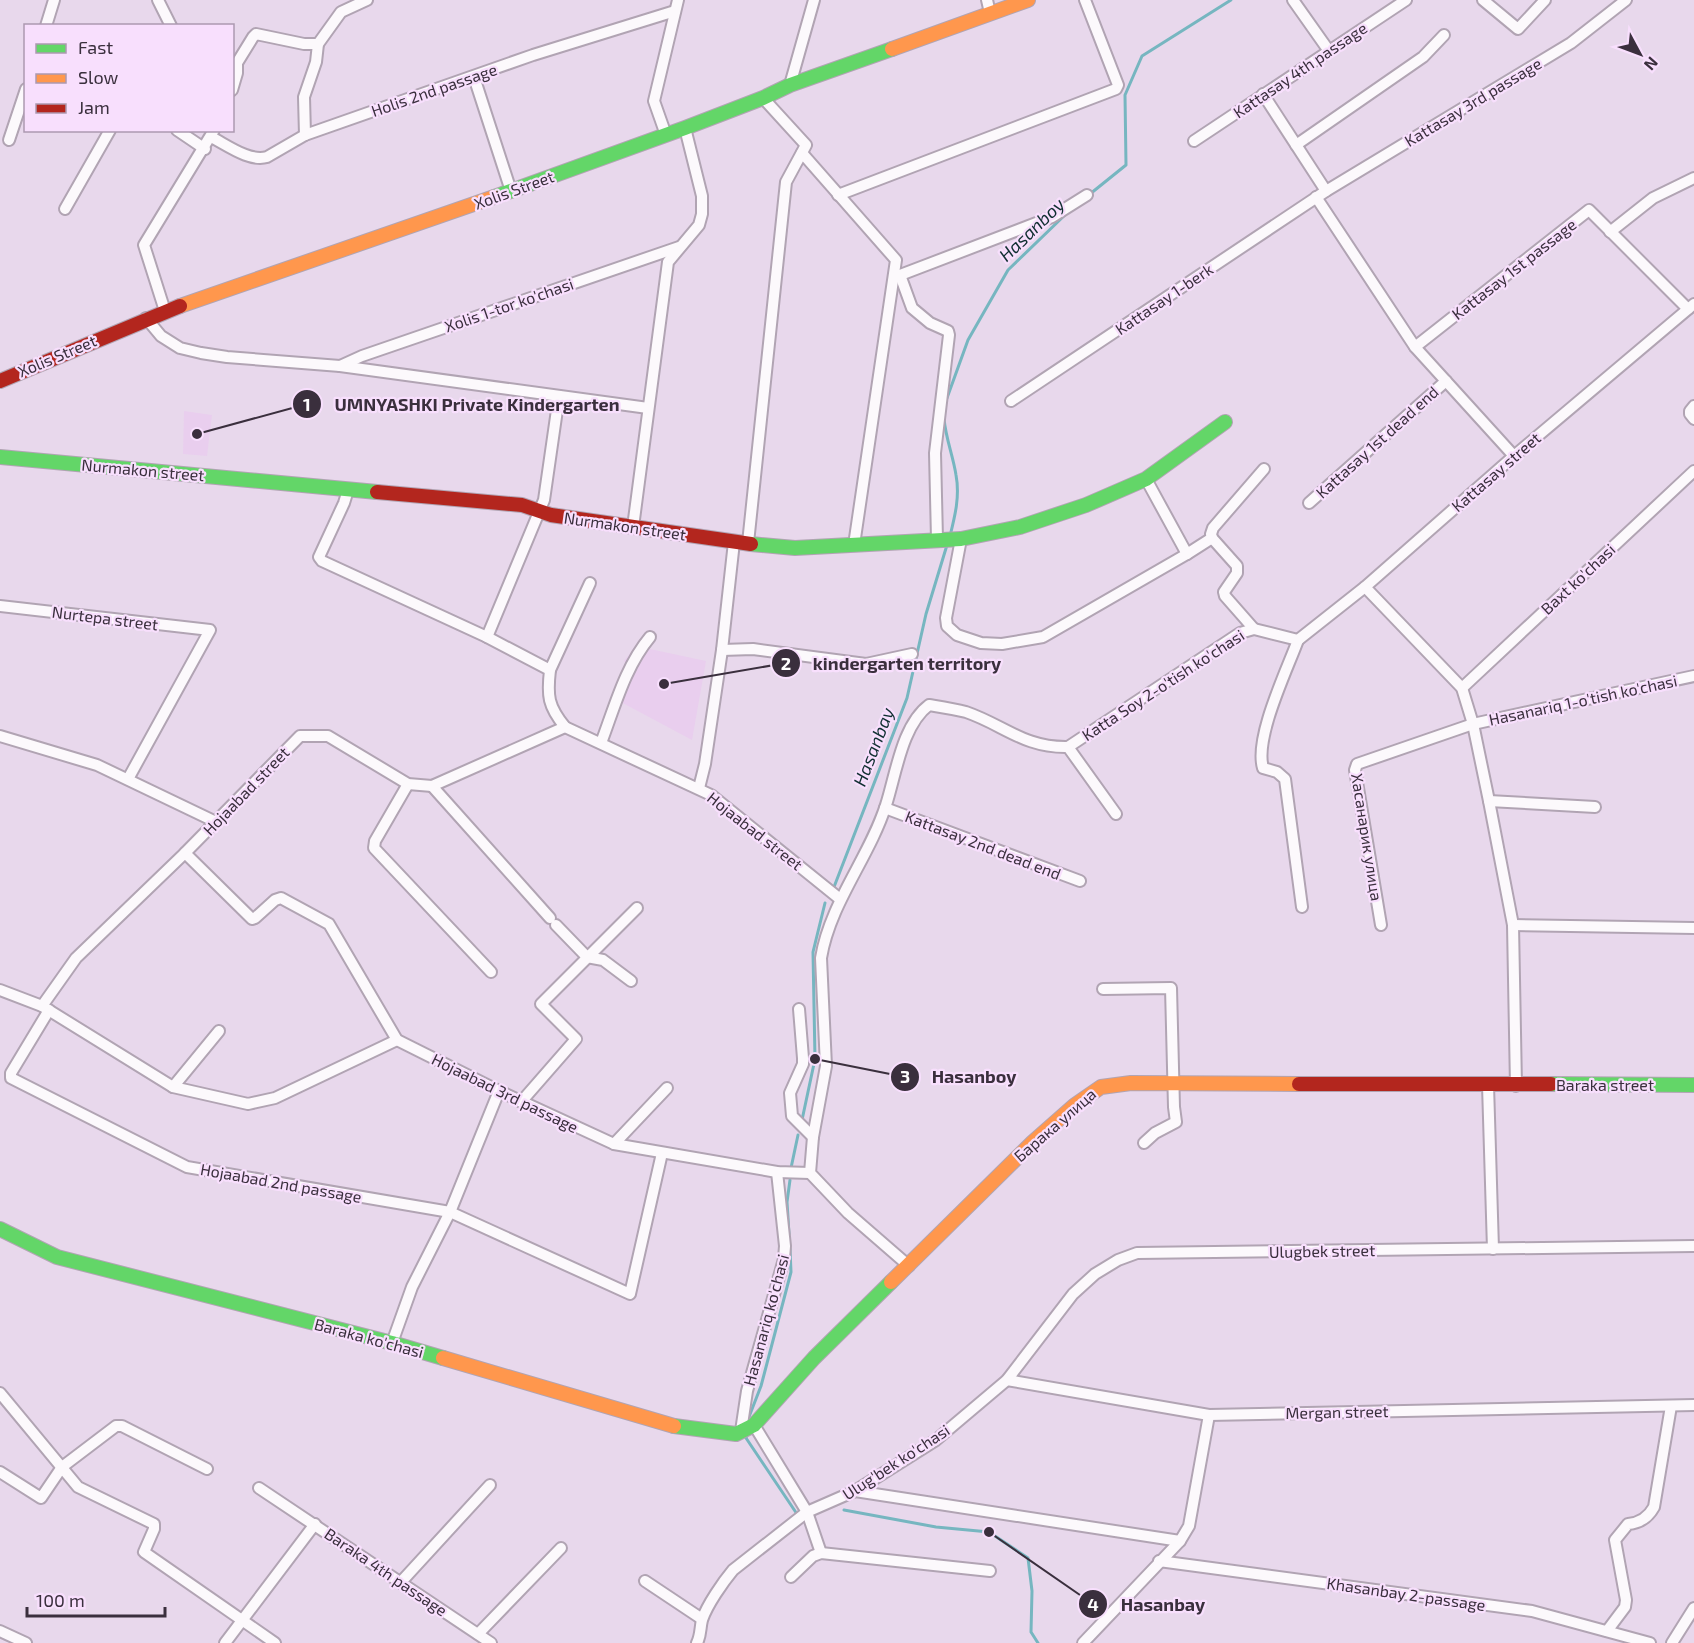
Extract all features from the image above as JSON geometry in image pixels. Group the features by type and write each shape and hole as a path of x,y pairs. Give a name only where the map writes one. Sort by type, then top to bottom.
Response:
{"street":[{"path":"47,24 54,0"},
{"path":"159,0 170,24"},
{"path":"790,85 814,0"},
{"name":"Xolis Street","path":"1,378 165,311 685,128 989,7 1028,0"},
{"path":"838,195 1116,89 1118,85 1085,0"},
{"path":"1293,0 1329,51"},
{"name":"Kattasay 4th passage","path":"1194,141 1406,0"},
{"path":"1483,0 1518,29 1545,0"},
{"name":"Kattasay 3rd passage","path":"1316,197 1571,43 1626,0"},
{"path":"305,135 304,97 316,62 318,44 341,12 357,1"},
{"path":"666,135 654,101 677,6"},
{"name":"Holis 2nd passage","path":"165,311 144,245 213,134 252,158 260,159 305,135 677,6"},
{"path":"235,73 237,63 256,34 304,44 318,44"},
{"path":"1296,145 1423,57 1444,35"},
{"path":"474,77 511,191"},
{"path":"1263,94 1326,191"},
{"path":"9,140 24,95"},
{"path":"699,788 705,764 741,543 786,182 806,144 763,98"},
{"path":"633,526 668,262 699,225 702,214 702,196 685,128"},
{"path":"64,209 109,132"},
{"path":"180,132 205,149"},
{"path":"802,153 896,260 897,277 854,545"},
{"path":"1610,232 1653,198 1694,178"},
{"path":"897,277 1052,217 1087,195"},
{"path":"1316,197 1415,347 1514,456"},
{"name":"Kattasay 1-berk","path":"1011,401 1316,197"},
{"name":"Kattasay 1st passage","path":"1415,347 1589,210 1691,306"},
{"name":"Xolis 1-tor ko'chasi","path":"340,366 362,356 679,247"},
{"path":"897,277 912,309 948,331 949,335 935,453 937,539"},
{"name":"Kattasay street","path":"1298,640 1365,586 1691,306"},
{"name":"Xolis 1-tor ko'chasi","path":"146,318 161,336 180,348 227,357 340,366 648,408"},
{"name":"Kattasay 1st dead end","path":"1309,503 1446,381"},
{"path":"487,637 534,519 544,500 559,396"},
{"path":"1694,406 1690,411 1694,419"},
{"name":"Nurmakon street","path":"0,457 522,506 551,515 741,543 795,548 961,539 1020,527 1086,505 1146,478 1226,423"},
{"path":"1254,629 1225,596 1224,592 1237,573 1237,566 1211,534 1213,528 1264,469"},
{"name":"Baxt ko'chasi","path":"1462,688 1694,471"},
{"path":"1146,478 1187,554"},
{"path":"348,490 318,557 322,561 487,637 550,670"},
{"path":"961,539 946,626 957,635 981,643 1002,644 1043,637 1212,538"},
{"path":"565,727 556,715 549,699 550,670 590,584"},
{"path":"1365,586 1462,688 1473,724 1513,925 1516,1086"},
{"name":"Nurtepa street","path":"0,606 210,630 128,779"},
{"name":"Katta Soy 2-o'tish ko'chasi","path":"840,899 866,853 885,808 910,727 919,712 929,705 966,712 1025,740 1050,747 1068,747 1240,633 1254,629 1298,640"},
{"path":"601,743 628,670 637,653 650,637"},
{"path":"1298,640 1263,735 1261,760 1263,768 1277,772 1285,779 1302,907"},
{"path":"722,650 753,649 866,664 912,654"},
{"name":"Hasanariq 1-o'tish ko'chasi","path":"1473,724 1694,676"},
{"name":"Хасанарик улица","path":"1381,925 1356,766 1473,724"},
{"name":"Hojaabad street","path":"45,1008 76,958 185,853 300,736 328,736 408,784 432,786 565,727 711,795 840,899"},
{"path":"0,736 97,765 216,822"},
{"path":"1068,747 1116,814"},
{"path":"408,784 375,841 374,848 491,972"},
{"path":"432,786 587,957 603,960 631,981"},
{"path":"1490,801 1594,807"},
{"name":"Kattasay 2nd dead end","path":"885,808 1080,881"},
{"path":"0,990 45,1008 173,1087 248,1104 275,1098 398,1040 329,924 281,898 252,918 185,853"},
{"path":"810,1173 813,1137 826,1066 820,958 840,899"},
{"path":"521,1102 576,1039 541,1004 637,908"},
{"path":"1513,925 1694,928 1694,918"},
{"path":"1103,988 1171,988 1176,1122 1155,1133 1144,1143"},
{"name":"Hojaabad 2nd passage","path":"45,1008 11,1073 11,1078 187,1167 450,1212 630,1294 662,1153"},
{"path":"799,1009 804,1058 790,1093 792,1116 813,1137"},
{"path":"173,1087 219,1031"},
{"name":"Hojaabad 3rd passage","path":"398,1040 521,1102 614,1144 662,1153"},
{"name":"Барака улица","path":"749,1428 814,1358 1033,1142 1088,1094 1101,1086 1116,1084 1516,1086"},
{"name":"Baraka street","path":"1516,1086 1694,1085"},
{"path":"1488,1086 1493,1249"},
{"path":"614,1144 667,1088"},
{"path":"392,1343 412,1287 450,1212 499,1091"},
{"path":"662,1153 777,1172 810,1173 848,1213 909,1266"},
{"name":"Hasanariq ko'chasi","path":"749,1428 747,1391 784,1259 785,1246 777,1172"},
{"name":"Baraka ko'chasi","path":"0,1229 38,1249 96,1268 392,1343 672,1426 724,1434 749,1428"},
{"name":"Ulugbek street","path":"1007,1380 1072,1294 1095,1274 1118,1260 1137,1253 1694,1246"},
{"name":"Mergan street","path":"1007,1380 1209,1415 1694,1405"},
{"name":"Ulug'bek ko'chasi","path":"807,1512 855,1491 936,1440 1007,1380"},
{"path":"0,1393 78,1486 154,1524 144,1552 275,1643"},
{"path":"1607,1631 1624,1607 1626,1600 1615,1540 1628,1524 1639,1523 1652,1512 1671,1406"},
{"path":"1083,1643 1180,1541 1189,1526 1209,1415"},
{"path":"0,1472 41,1498 62,1467 116,1426 122,1426 207,1469"},
{"path":"749,1428 807,1512 821,1553"},
{"path":"401,1582 490,1485"},
{"path":"260,1488 315,1524"},
{"path":"855,1491 1180,1541"},
{"path":"697,1643 702,1619 733,1570 807,1512"},
{"name":"Baraka 4th passage","path":"225,1643 315,1524 491,1643"},
{"path":"478,1634 561,1548"},
{"path":"791,1577 813,1556 821,1553 990,1571"},
{"name":"Khasanbay 2-passage","path":"1159,1561 1532,1611 1650,1643"},
{"path":"645,1581 702,1619"},
{"path":"1672,1643 1694,1608"},
{"path":"0,1631 26,1643"}],"shaded area":[{"path":"184,411 212,415 207,456 183,454"},
{"path":"636,646 706,661 692,740 619,701 632,667 624,661"}],"waterway":[{"name":"Hasanboy","path":"1090,194 1126,165 1125,95 1142,56 1231,0"},
{"name":"Hasanboy","path":"947,398 968,340 1008,270 1067,213"},
{"name":"Hasanboy","path":"944,419 957,483 956,506 950,536"},
{"name":"Hasanbay","path":"834,887 907,698 926,614 947,545"},
{"name":"Hasanboy","path":"802,1120 815,1059 813,952 825,903"},
{"name":"Hasanboy","path":"791,1168 798,1135"},
{"name":"Hasanbay","path":"789,1234 787,1202 790,1180"},
{"name":"Hasanbay","path":"747,1422 761,1386 791,1272 790,1249"},
{"name":"Hasanbay","path":"747,1435 746,1438 797,1514"},
{"name":"Hasanbay","path":"844,1510 936,1527 989,1532 1028,1558 1032,1591 1031,1632 1038,1643"}],"traffic: fast":[{"path":"494,197 685,128 790,85 892,49"},
{"path":"751,544 795,548 961,539 1020,527 1086,505 1146,479 1225,422"},
{"path":"0,457 377,492"},
{"path":"1551,1084 1694,1085"},
{"path":"0,1229 57,1257 443,1358"},
{"path":"674,1426 736,1434 754,1425 814,1358 891,1282"}],"traffic: slow":[{"path":"892,49 1028,0"},
{"path":"180,306 494,197"},
{"path":"891,1282 1033,1142 1075,1105 1101,1087 1131,1083 1299,1084"},
{"path":"443,1358 674,1426"}],"traffic: jam":[{"path":"0,381 180,306"},
{"path":"377,492 522,505 551,515 751,544"},
{"path":"1299,1084 1551,1084"}],"place":[{"name":"UMNYASHKI Private Kindergarten","path":"197,434"},
{"name":"kindergarten territory","path":"664,684"},
{"name":"Hasanboy","path":"815,1059"},
{"name":"Hasanbay","path":"989,1532"}]}
